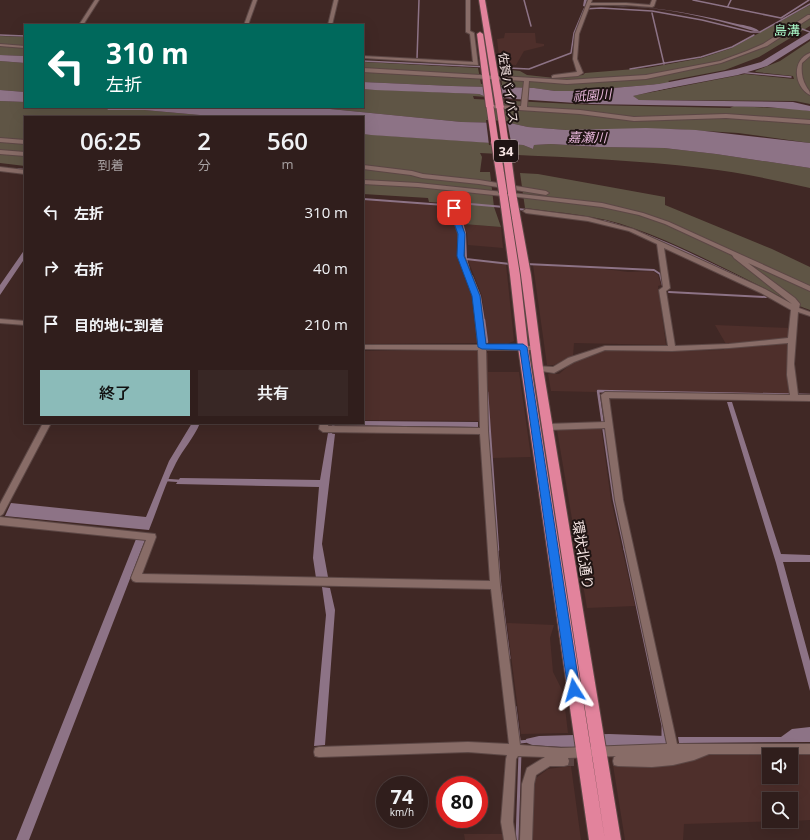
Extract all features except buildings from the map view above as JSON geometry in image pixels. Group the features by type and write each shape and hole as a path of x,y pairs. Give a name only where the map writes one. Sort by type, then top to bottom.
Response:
{"highway":[{"name":"佐賀バイパス","path":"476,0 495,78 500,107 508,193 520,275"},
{"name":"佐賀バイパス","path":"482,0 482,25 486,77 490,106 508,193"},
{"name":"環状北通り","path":"520,275 583,752 597,840"},
{"name":"環状北通り","path":"529,347 538,368 613,840"}],"street":[{"path":"83,24 97,0"},
{"path":"246,24 255,0"},
{"path":"330,24 336,0"},
{"path":"364,57 476,64 472,33 468,32 468,0"},
{"path":"527,80 580,73 574,52 577,34 583,15 590,2 652,6 654,0"},
{"path":"364,70 567,82 630,78 663,74 720,62 760,47 810,16"},
{"path":"0,45 24,47"},
{"path":"810,54 803,59 800,67 803,87 810,93"},
{"path":"524,108 527,80"},
{"path":"490,106 580,112 634,119 726,116 810,122"},
{"path":"0,140 24,142"},
{"path":"0,152 24,154"},
{"path":"364,167 412,173 508,193 602,206 641,214 667,223 810,289"},
{"path":"0,169 24,172"},
{"path":"364,182 508,193 592,202 602,206"},
{"path":"455,203 454,212 461,234 461,256 476,296 482,347 484,428 495,585 520,750"},
{"path":"526,211 588,219 631,230 810,314"},
{"path":"660,243 667,288 662,290 672,349"},
{"path":"734,254 793,300 796,307 790,340 790,375 794,395"},
{"path":"0,320 24,322"},
{"path":"538,368 554,370 572,360 605,348 672,349 729,346 790,340"},
{"path":"364,347 529,347"},
{"path":"673,749 604,425 605,395 794,395 810,398"},
{"path":"2,509 47,424"},
{"path":"547,427 604,425"},
{"path":"330,427 484,428"},
{"path":"0,521 152,537 136,578 495,585"},
{"path":"319,752 468,747 561,753 599,753 673,749 810,749"},
{"path":"618,761 666,762 687,758 710,749"},
{"path":"510,840 507,822 511,759 520,750"},
{"path":"526,840 528,784 531,772 549,761 564,761"}],"shaded area":[{"path":"810,5 810,26 759,57 725,70 668,81 671,83 578,91 555,91 534,88 364,82 364,62 478,68 481,84 502,85 500,69 520,71 527,75 555,78 583,75 585,73 647,68 702,58 732,48"},
{"path":"505,33 535,33 536,43 544,44 544,46 524,51 516,65 500,64 497,39 504,38"},
{"path":"0,36 24,37 24,56 0,55"},
{"path":"810,41 810,104 795,101 639,100 632,96 745,74 794,79 793,76 755,71 780,61"},
{"path":"0,61 24,63 24,92 0,90"},
{"path":"364,89 479,94 486,97 473,96 474,99 593,105 730,108 734,106 797,109 810,111 810,143 738,133 672,129 566,130 528,127 510,123 462,122 320,108 364,108"},
{"path":"0,101 24,102 24,108 106,108 108,110 144,110 211,116 24,116 24,166 0,163"},
{"path":"364,134 523,145 533,149 534,145 551,144 599,147 664,148 810,168 810,188 742,174 646,162 480,153 482,157 480,172 490,172 494,207 501,227 463,224 455,207 447,204 429,202 428,198 364,194"},
{"path":"520,173 538,174 665,197 665,205 772,249 810,267 810,310 790,302 696,254 633,228 593,217 525,208"},
{"path":"364,200 450,206 458,236 458,254 473,296 479,343 364,344"},
{"path":"463,224 501,227 503,248 468,245 467,233"},
{"path":"468,260 506,264 514,341 507,344 488,343 482,296"},
{"path":"533,265 605,269 628,272 653,271 658,275 661,285 658,286 666,345 574,343 573,356 554,365 547,365"},
{"path":"715,325 790,328 791,394 596,390 596,392 551,391 548,374 559,374 572,363 604,351 724,350 726,344"},
{"path":"476,350 488,353 488,372 519,372 531,457 492,458 490,427 479,421 364,420 364,351"},
{"path":"601,427 611,500 635,606 587,608 557,430"},
{"path":"507,623 554,625 550,638 553,672 563,692 568,733 521,734"},
{"path":"712,754 762,754 762,784 798,784 798,754 810,754 810,820 798,821 798,792 762,792 762,822 684,824 683,840 625,840 613,765 680,763"},
{"path":"571,766 581,840 530,840 532,781 548,769"},
{"path":"464,834 504,834 507,840 465,840"}],"water":[{"path":"584,0 587,0 586,4 595,5 589,6 583,6"},
{"path":"595,5 631,6 675,11 628,6"},
{"path":"675,11 698,15 747,26 759,31 754,31 719,21"},
{"path":"0,55 24,56 24,63 0,61"},
{"path":"364,82 534,88 555,91 578,91 671,83 677,86 633,96 639,100 793,102 810,106 810,111 767,107 591,104 486,97 479,94 364,89"},
{"path":"0,90 24,92 24,102 0,101"},
{"name":"嘉瀬川","path":"106,108 320,108 462,122 510,123 528,127 566,130 646,128 696,130 810,143 810,168 664,148 599,147 551,144 534,145 533,149 523,145 371,135 364,134 364,116 211,116 144,110 108,110"},
{"path":"24,250 24,259 0,295 0,285"},
{"path":"727,402 732,402 781,554 810,555 810,562 783,562 810,661 810,691 776,563"},
{"path":"364,421 478,422 478,427 330,425 364,424"},
{"path":"191,424 200,424 172,471 149,530 5,516 11,503 146,517 169,461"},
{"path":"328,433 335,434 322,544 328,577 316,578 313,558 319,487 176,484 180,478 320,480"},
{"path":"136,539 145,540 29,840 16,840"},
{"path":"322,587 330,588 335,610 325,745 314,746 326,615"},
{"path":"810,727 810,742 679,743 678,737 781,737 792,729"},
{"path":"609,734 666,736 668,744 617,747 566,747 532,745 527,743 526,739 539,736"}],"pier":[{"path":"486,120 507,121 512,147 489,145"}],"waterway":[{"path":"417,59 419,0"},
{"path":"524,0 531,26"},
{"path":"693,0 781,18 809,0"},
{"path":"728,6 731,0"},
{"path":"364,61 529,69 571,53 574,33 584,9 601,8 652,11 702,20 751,32 760,32 810,4"},
{"path":"652,13 664,63"},
{"path":"802,29 810,32"},
{"path":"0,35 24,36"},
{"path":"664,63 701,57 732,47 754,35"},
{"name":"祇園川","path":"654,88 738,72 764,64 810,35"},
{"path":"630,69 664,63"},
{"path":"738,72 791,77"},
{"path":"18,169 24,170"},
{"path":"364,199 458,206 459,203 504,207"},
{"path":"458,208 465,233 466,259"},
{"path":"517,209 528,210"},
{"path":"604,221 645,234 664,242 761,288"},
{"path":"466,259 511,264"},
{"path":"466,259 469,269"},
{"path":"526,264 654,270 660,274 663,286"},
{"path":"472,276 480,296 484,321"},
{"path":"669,292 766,297"},
{"path":"484,320 487,342"},
{"path":"625,550 614,500 598,391 810,395"},
{"path":"487,392 498,550"},
{"path":"330,436 334,424"},
{"path":"166,480 181,481"},
{"path":"497,549 509,658"},
{"path":"625,549 663,726 663,738"},
{"path":"515,707 520,748"},
{"path":"520,742 529,741"},
{"path":"517,840 520,753"}],"tunnel":[{"path":"564,761 587,761"}],"district":[{"name":"島溝","path":"787,30"}],"route":[{"path":"454,208 462,240 461,256 463,264 476,296 482,347 523,347 574,690"}]}
